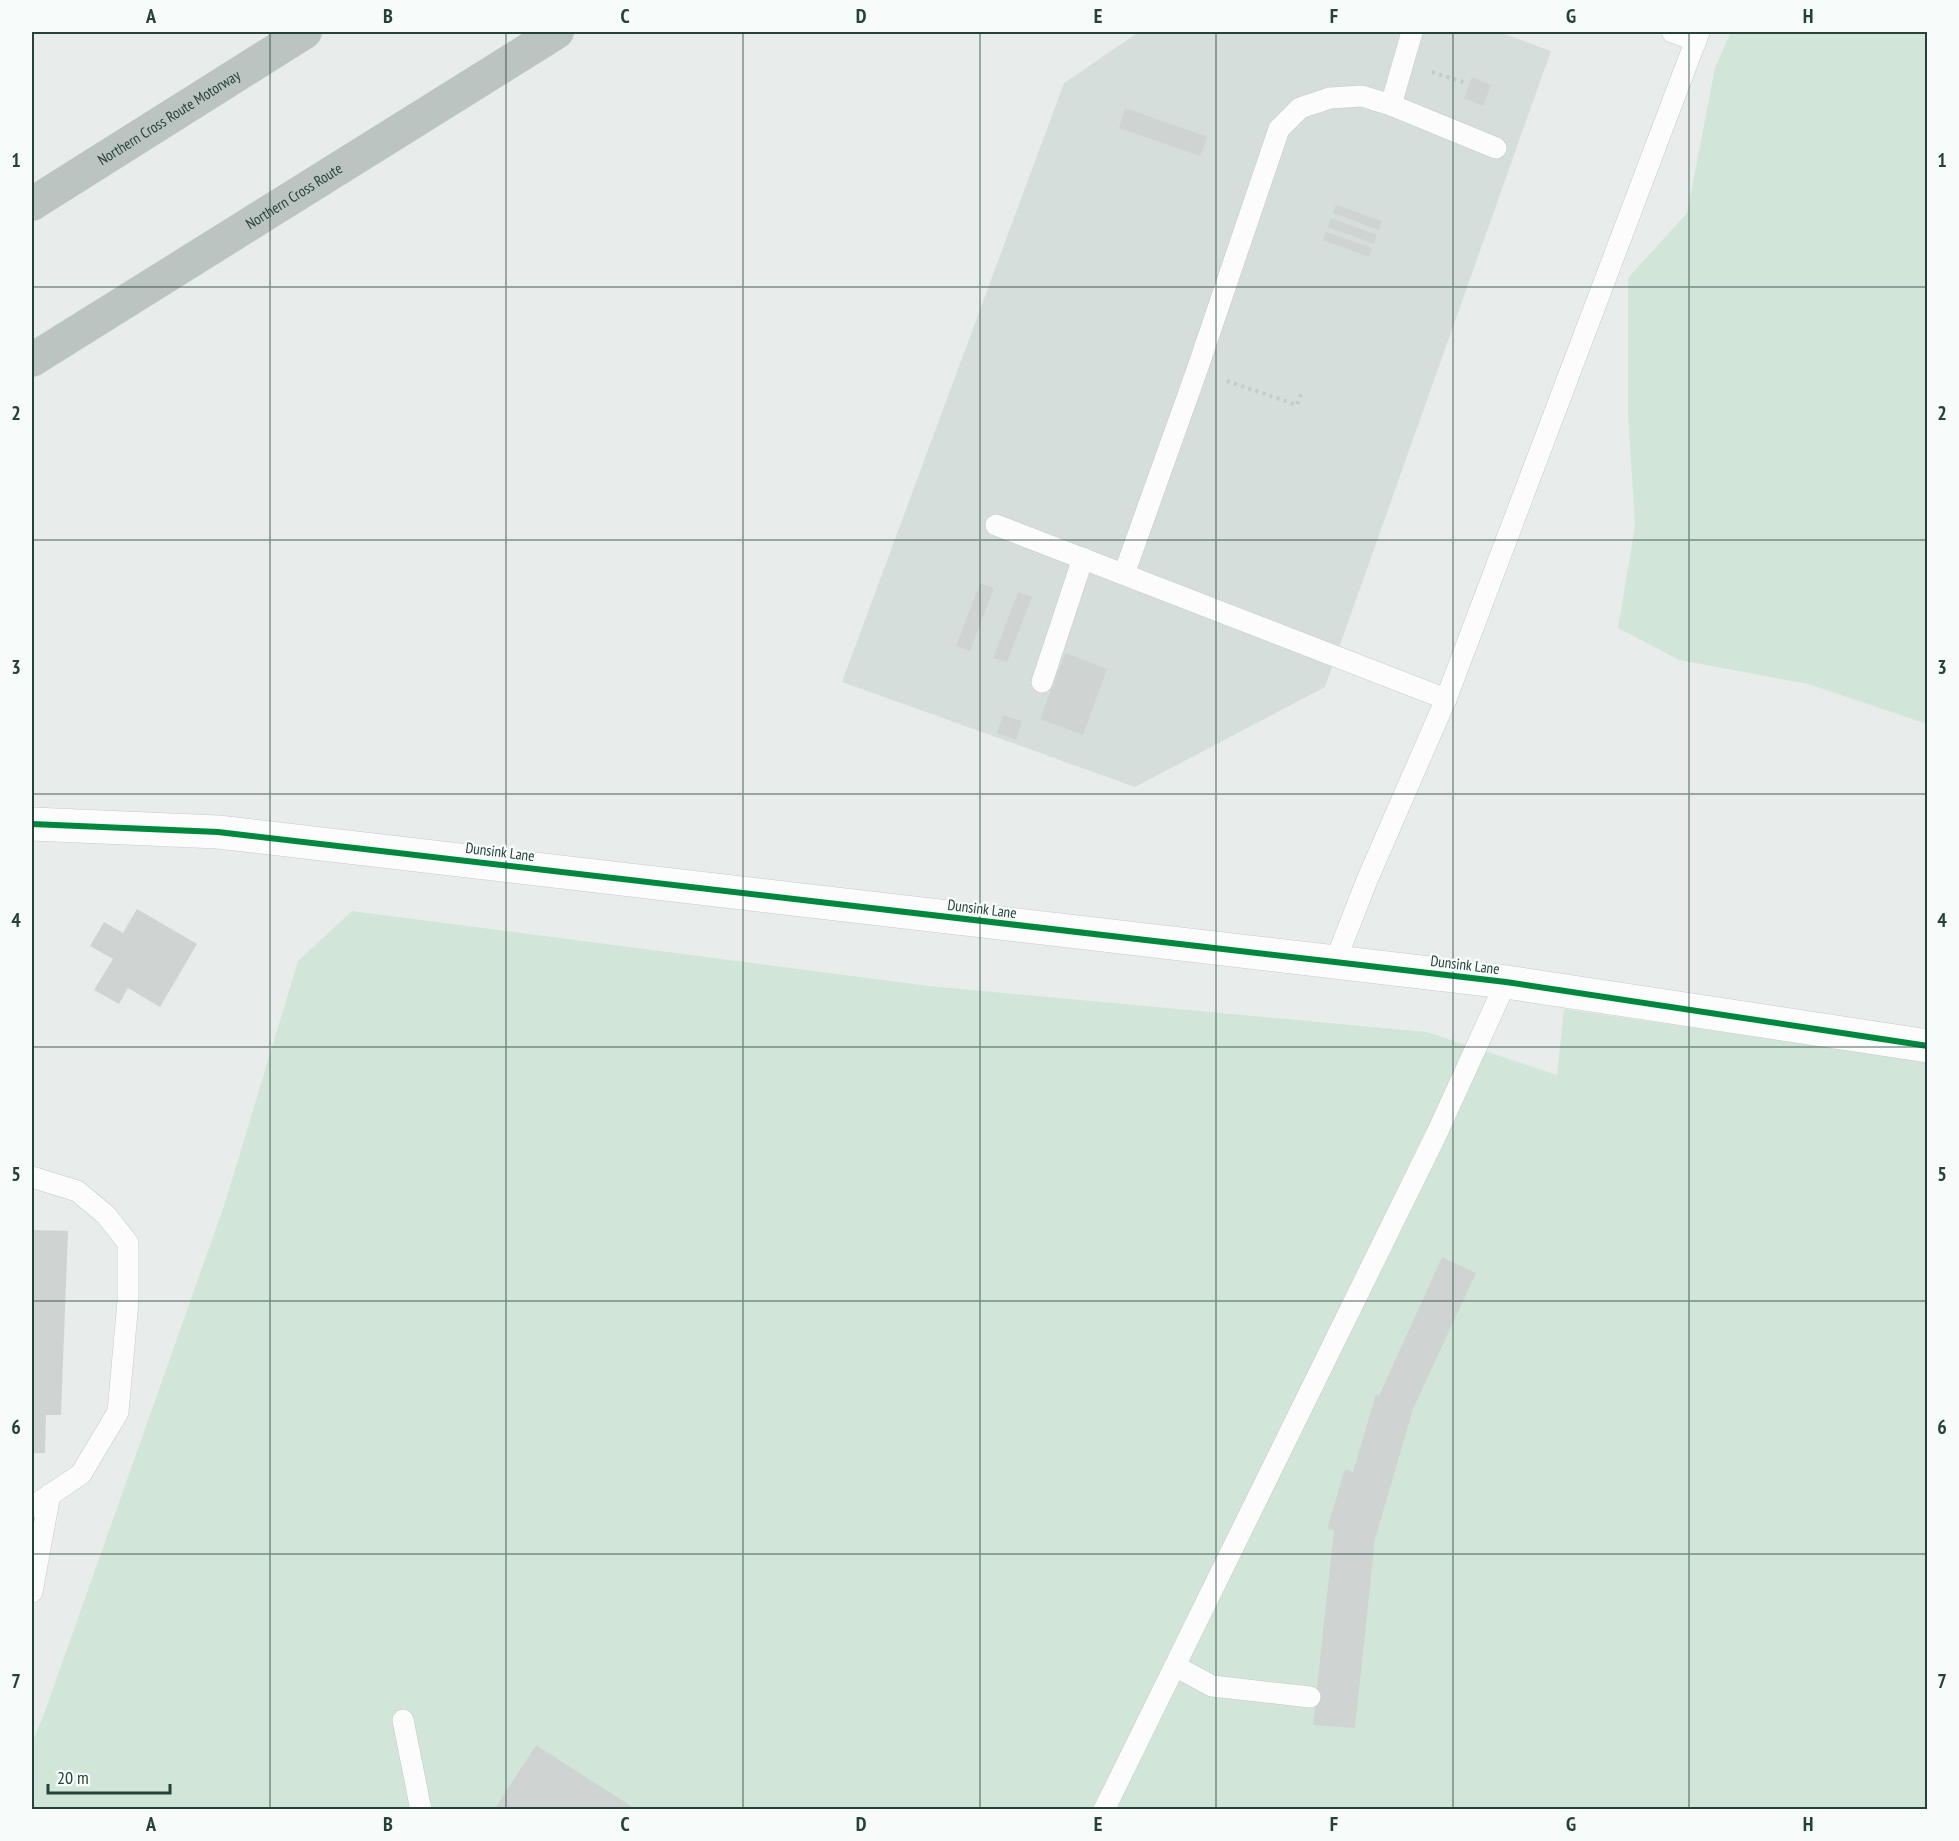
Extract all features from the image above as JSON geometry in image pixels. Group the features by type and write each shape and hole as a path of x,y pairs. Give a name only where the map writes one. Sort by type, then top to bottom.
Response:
{"highway":[{"path":"32,190 305,32"},
{"name":"Northern Cross Route Motorway","path":"32,204 305,32"},
{"name":"Northern Cross Route","path":"32,360 557,32"}],"street":[{"name":"Dunsink Lane","path":"32,824 218,832 1506,982 1928,1046"}],"lane":[{"path":"1391,105 1412,32"},
{"path":"1335,962 1367,880 1446,699 1698,36 1672,32"},
{"path":"1124,574 1197,370 1279,129 1300,108 1330,98 1362,96 1391,105 1496,148"},
{"path":"996,525 1446,699"},
{"path":"1042,682 1083,558"},
{"path":"1104,1809 1437,1133 1506,982"},
{"path":"32,1177 77,1191 106,1215 128,1243 128,1301 118,1412 81,1474 32,1507"},
{"path":"32,1592 50,1494"},
{"path":"1175,1666 1212,1686 1310,1697"},
{"path":"403,1720 421,1809"}],"path":[{"path":"1197,370 1297,405 1301,394"}],"shaded area":[{"path":"1139,32 1499,32 1551,51 1325,687 1135,787 842,682 1064,83"}],"green space":[{"path":"1731,32 1927,32 1927,724 1808,684 1679,660 1618,628 1635,526 1628,414 1628,278 1687,213 1715,68"},
{"path":"352,911 929,986 1427,1032 1557,1075 1564,1009 1927,1062 1927,1809 32,1810 32,1743 225,1203 298,961"}],"building":[{"path":"1472,77 1491,85 1483,106 1464,98"},
{"path":"1125,108 1208,137 1200,156 1119,128"},
{"path":"1336,205 1382,221 1379,230 1333,213"},
{"path":"1331,218 1377,235 1374,244 1328,227"},
{"path":"1326,232 1372,248 1369,257 1323,240"},
{"path":"980,583 994,588 970,651 956,646"},
{"path":"1018,592 1032,597 1007,662 993,658"},
{"path":"1065,653 1107,669 1083,735 1040,719"},
{"path":"1003,715 1022,721 1016,740 997,733"},
{"path":"137,909 197,944 160,1007 128,988 119,1004 94,990 113,959 90,946 104,922 123,933"},
{"path":"32,1230 68,1231 61,1415 46,1415 45,1453 32,1453"},
{"path":"1442,1257 1476,1273 1413,1409 1375,1539 1355,1728 1313,1725 1334,1530 1327,1529 1345,1469 1353,1472 1376,1394 1379,1396"},
{"path":"536,1745 637,1810 494,1810"}],"cycle path":[{"path":"32,824 218,832 1506,982 1928,1046"}]}
